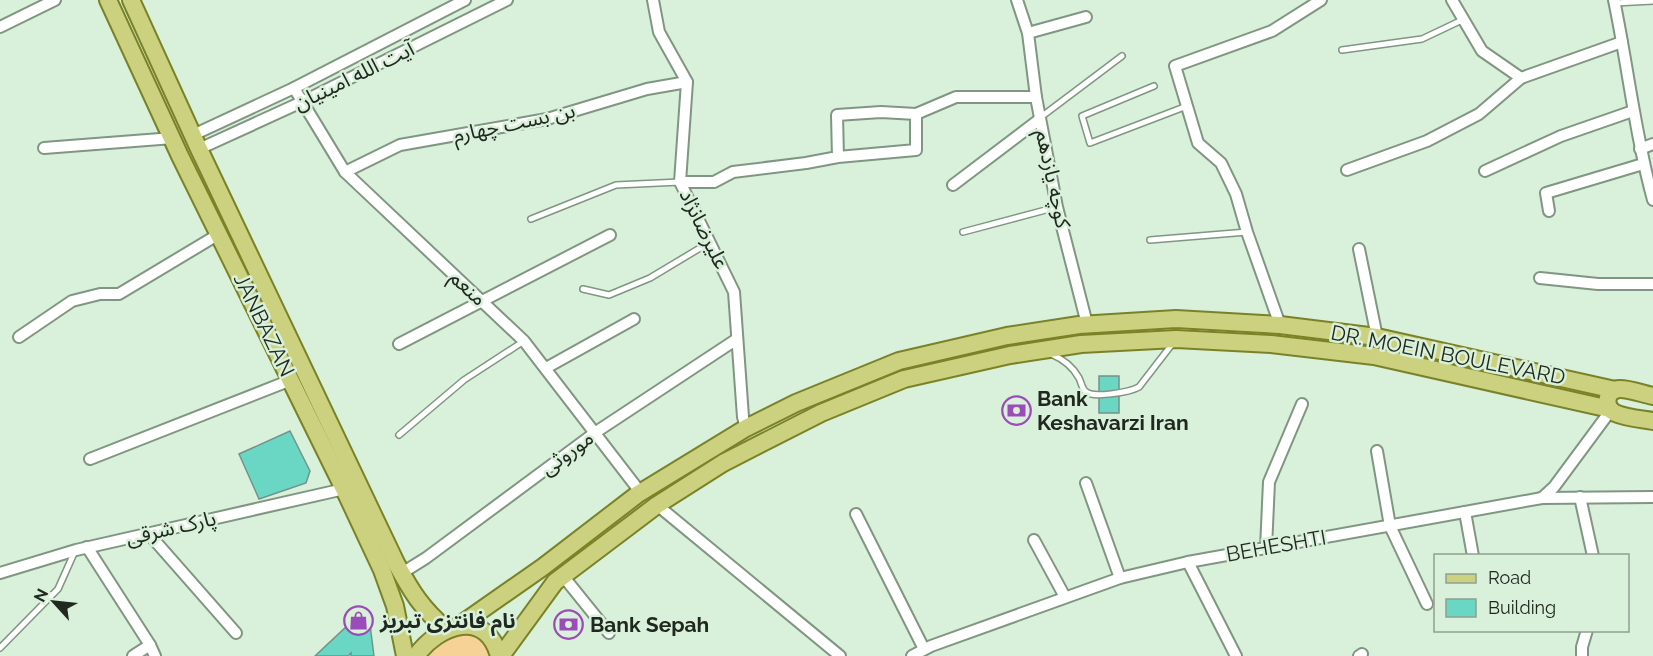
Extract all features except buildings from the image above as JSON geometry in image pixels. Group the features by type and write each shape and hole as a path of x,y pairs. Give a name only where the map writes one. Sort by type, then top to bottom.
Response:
{"main road":[{"name":"JANBAZAN","path":"108,0 291,380 407,585 428,613 453,627"},
{"name":"JANBAZAN","path":"131,0 351,487 392,597 405,656"},
{"name":"DR. MOEIN BOULEVARD","path":"417,656 435,635 453,627 543,567 641,492 746,428 796,403 899,361 1006,336 1087,324 1176,319 1280,325 1377,337 1653,396"},
{"name":"DR. MOEIN BOULEVARD","path":"500,656 555,582 657,505 723,463 821,413 904,379 1010,355 1081,344 1176,339 1271,344 1374,356 1610,409 1615,413 1653,421"},
{"path":"1610,409 1607,399 1622,391"},
{"path":"453,627 474,626 487,633 496,644 500,656"}],"street":[{"path":"0,27 55,0"},
{"name":"آیت الله امینیان","path":"196,142 294,88 465,0"},
{"name":"آیت الله امینیان","path":"196,142 304,101 507,0"},
{"path":"653,0 659,32 687,82"},
{"name":"کوچه یازدهم","path":"1017,0 1028,33 1036,97 1057,207 1087,324"},
{"path":"1280,325 1236,194 1221,163 1198,143 1175,66 1272,31 1322,0"},
{"path":"1452,0 1482,51 1521,78"},
{"path":"1614,2 1640,149 1653,200"},
{"path":"1028,33 1086,17"},
{"path":"1347,170 1427,141 1479,114 1521,78 1622,42"},
{"name":"بن بست چهارم","path":"345,172 400,146 547,119 647,89 687,82"},
{"name":"علیرضانژاد","path":"687,82 680,182 734,292 743,417 746,428"},
{"name":"منعم","path":"294,88 304,101 345,172 524,341 641,492"},
{"path":"838,157 837,115 881,112 916,114 956,97 1036,97"},
{"path":"1485,171 1561,136 1633,111"},
{"path":"680,182 714,182 734,172 838,157 916,150 916,114"},
{"path":"952,185 1040,118"},
{"path":"44,148 173,138"},
{"path":"1640,149 1653,144"},
{"path":"1549,212 1546,193 1643,164"},
{"path":"19,337 72,301 100,294 119,294 219,234"},
{"path":"399,344 610,235"},
{"path":"1359,249 1377,337"},
{"path":"1540,278 1598,284 1653,284"},
{"path":"546,368 634,319"},
{"name":"موروثی","path":"402,573 426,558 596,432 737,339"},
{"path":"90,459 291,380"},
{"path":"1622,391 1653,387"},
{"path":"1266,548 1269,482 1302,404"},
{"path":"1542,498 1554,487 1610,409"},
{"path":"1377,452 1390,524 1426,604"},
{"path":"1086,483 1120,578"},
{"name":"پارک شرقی","path":"0,573 87,547 351,487"},
{"name":"BEHESHTI","path":"912,656 1120,578 1188,562 1542,498 1653,496"},
{"path":"1580,497 1593,554"},
{"path":"657,505 840,656"},
{"path":"1465,512 1473,554"},
{"path":"856,514 929,650"},
{"path":"149,534 236,633"},
{"path":"1034,540 1065,597"},
{"path":"87,547 155,656"},
{"path":"1188,562 1234,655"},
{"path":"563,576 609,633"},
{"path":"1582,656 1586,632"},
{"path":"134,656 150,645"}],"lane":[{"path":"1614,2 1653,1"},
{"path":"1342,50 1422,39 1462,20"},
{"path":"1040,118 1122,56"},
{"path":"1154,86 1082,116 1090,143 1187,106"},
{"path":"531,219 616,185 680,182"},
{"path":"963,232 1057,207"},
{"path":"1150,240 1247,232"},
{"path":"583,289 609,295 650,278 710,242"},
{"path":"1041,350 1069,365 1079,378 1085,392 1091,395 1108,394 1132,392 1139,387 1176,339"},
{"path":"399,435 464,380 524,341"},
{"path":"0,648 58,589 76,550"}],"shaded area":[{"path":"460,633 481,638 493,656 425,656 443,640"}],"place":[{"name":"Bank Keshavarzi Iran","path":"1016,411"},
{"name":"نام فانتزی تبریز","path":"359,621"},
{"name":"Bank Sepah","path":"569,625"}]}
